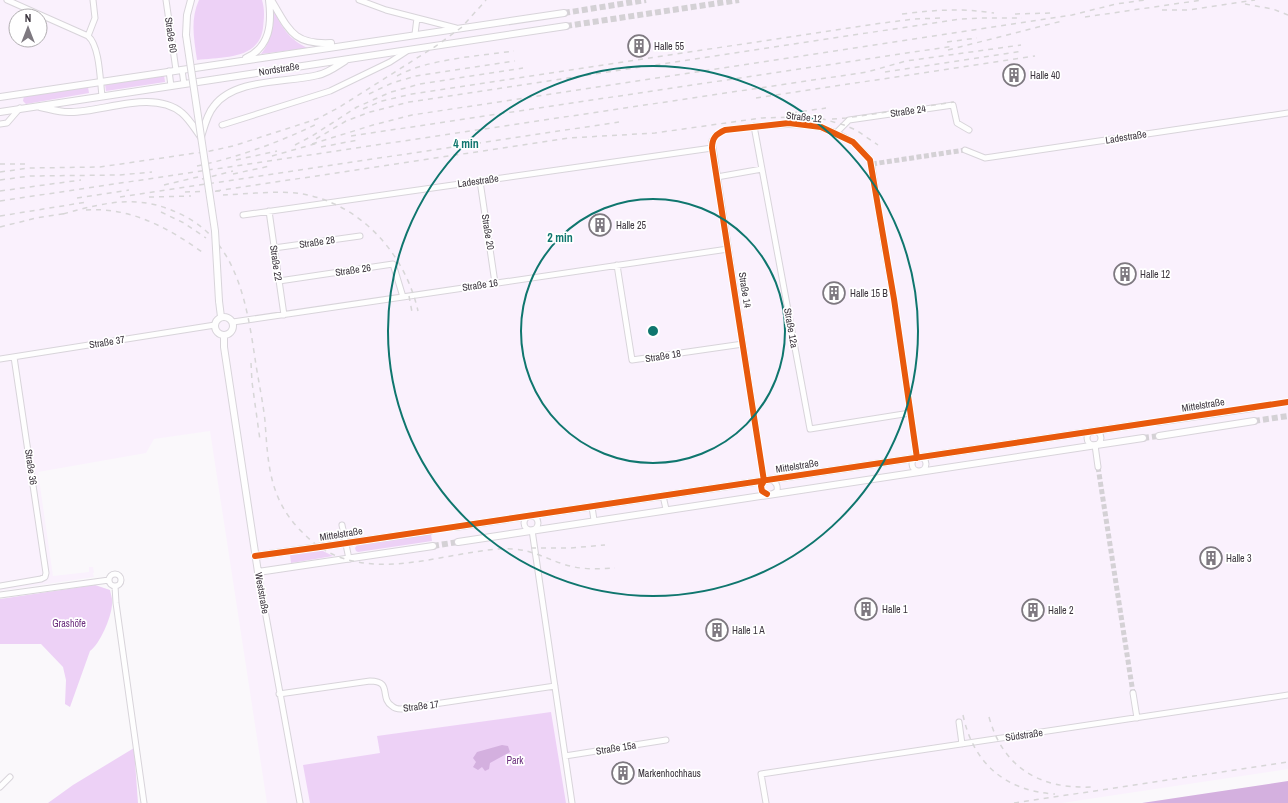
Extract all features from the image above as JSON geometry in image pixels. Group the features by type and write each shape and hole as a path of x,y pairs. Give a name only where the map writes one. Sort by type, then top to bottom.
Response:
{"street":[{"path":"7,0 92,39 96,50 102,96"},
{"path":"88,36 95,18 93,0"},
{"path":"166,3 170,0"},
{"path":"191,0 187,15 186,35 215,231 221,317"},
{"path":"270,0 288,29 299,38 312,43 320,44 358,42"},
{"path":"240,61 257,52 266,40 270,23 270,0"},
{"path":"359,0 386,10 456,28"},
{"name":"Straße 60","path":"166,3 179,70 184,84"},
{"name":"Nordstraße","path":"0,97 358,42 564,13"},
{"path":"556,14 558,27"},
{"path":"415,34 417,18"},
{"name":"Nordstraße","path":"0,112 566,26"},
{"path":"222,124 330,91 390,62 410,50"},
{"path":"201,137 208,115 214,106 231,92 244,87 320,75 348,59"},
{"path":"169,71 171,86"},
{"path":"35,106 70,113 138,102 155,102 169,106 180,112 201,137"},
{"name":"Straße 24","path":"836,133 849,120 953,104 957,123 969,130"},
{"path":"0,124 7,123 20,108"},
{"name":"Ladestraße","path":"965,150 986,158 1288,113"},
{"name":"Straße 12","path":"712,148 712,141 716,135 725,130 789,123 821,127 836,133 853,142 870,160"},
{"name":"Straße 12a","path":"754,126 810,429 910,414 894,299"},
{"name":"Ladestraße","path":"243,215 712,148"},
{"name":"Straße 14","path":"712,148 757,435"},
{"path":"872,166 876,193"},
{"path":"717,177 762,169"},
{"name":"Straße 20","path":"480,181 495,283"},
{"path":"878,206 885,251"},
{"name":"Straße 22","path":"268,211 284,315"},
{"name":"Straße 28","path":"274,248 360,236"},
{"name":"Straße 16","path":"233,322 728,248"},
{"path":"887,261 892,288"},
{"name":"Straße 26","path":"279,281 393,264 403,297"},
{"name":"Straße 18","path":"617,265 632,360 743,344"},
{"path":"221,317 229,318 233,322 232,331 224,335 218,333 215,328 217,320 221,317"},
{"name":"Straße 37","path":"0,358 215,325"},
{"name":"Weststraße","path":"224,335 224,347 258,572 300,803"},
{"name":"Straße 36","path":"0,586 38,580 45,577 46,571 14,356"},
{"name":"Mittelstraße","path":"1157,422 1252,408"},
{"path":"1159,436 1254,421"},
{"name":"Mittelstraße","path":"455,527 1141,424"},
{"path":"1093,431 1099,433 1101,438 1100,442 1095,445 1090,444 1088,439 1088,435 1093,431"},
{"path":"458,542 594,520 1143,438"},
{"path":"914,439 917,458"},
{"path":"1095,445 1098,467"},
{"path":"923,458 926,463 924,470 919,472 914,470 911,465 912,460 923,458"},
{"path":"761,462 764,481 761,486 762,491 766,494"},
{"path":"772,480 776,483 777,487 777,491 774,493"},
{"path":"663,496 666,510"},
{"path":"592,506 594,520"},
{"path":"529,516 535,517 538,521 536,527 532,530 526,528 524,524 525,519 529,516"},
{"path":"342,525 349,558"},
{"name":"Mittelstraße","path":"256,556 430,530"},
{"path":"532,530 572,803"},
{"path":"258,572 433,546"},
{"path":"0,595 109,580 116,574 121,579 121,582 119,585 115,586"},
{"path":"109,580 110,584 115,586"},
{"path":"115,586 116,603 144,803"},
{"name":"Straße 17","path":"279,694 379,681 384,686 386,700 392,706 401,710 555,686"},
{"path":"1133,693 1137,718"},
{"name":"Südstraße","path":"766,803 760,774 1288,695"},
{"path":"959,722 962,744"},
{"name":"Straße 15a","path":"566,756 666,740"},
{"path":"0,787 10,777"}],"shaded area":[{"path":"0,0 1288,0 1288,769 1062,803 267,803 210,431 154,439 146,453 38,472 53,576 89,572 89,567 93,567 94,577 0,591"},
{"path":"502,745 508,746 510,752 490,763 489,769 485,771 482,767 478,770 473,767 476,762 473,758 477,752"},
{"path":"1288,781 1288,803 1142,803"}],"green space":[{"path":"199,0 262,0 264,11 263,28 260,38 255,46 238,55 197,60 194,37 194,15"},
{"path":"273,9 286,32 301,45 308,48 261,54 265,49 272,27"},
{"path":"164,75 165,82 106,91 105,84"},
{"path":"88,87 89,93 26,104 23,101 24,96"},
{"path":"431,534 432,541 358,552 355,548 357,545"},
{"path":"321,550 333,556 291,563 290,555"},
{"name":"Grashöfe","path":"95,585 110,590 112,601 111,610 98,643 90,651 70,707 65,704 66,680 63,667 41,644 0,644 0,599"},
{"name":"Park","path":"551,712 566,803 310,803 303,765 380,753 377,736"},
{"path":"134,748 138,803 48,803 73,785"}],"tunnel":[{"path":"564,13 646,0"},
{"path":"566,26 739,0"},
{"path":"872,164 965,150"},
{"path":"876,193 878,206"},
{"path":"892,288 894,299"},
{"path":"1252,408 1288,402"},
{"path":"911,416 914,439"},
{"path":"1254,421 1288,416"},
{"path":"1141,424 1157,422"},
{"path":"757,435 761,462"},
{"path":"1143,438 1159,436"},
{"path":"1098,467 1133,693"},
{"path":"430,531 455,527"},
{"path":"433,546 458,542"}],"railway":[{"path":"0,172 29,168 100,167 210,151 233,146 317,119 338,108 436,46 462,27 486,0"},
{"path":"312,144 373,125 412,115 1072,15 1116,4 1145,0"},
{"path":"1085,17 1202,0"},
{"path":"1162,10 1189,10 1255,0"},
{"path":"1245,4 1273,9 1288,15"},
{"path":"902,14 948,10 970,10 994,13"},
{"path":"1015,14 1053,13"},
{"path":"363,109 382,101 412,94 875,24 914,19 941,18"},
{"path":"316,139 346,121 370,112 409,102 960,19 1022,18"},
{"path":"948,50 1062,21"},
{"path":"947,42 977,38"},
{"path":"0,201 867,72 906,61 1021,45"},
{"path":"351,136 954,46"},
{"path":"397,76 409,70 438,62 514,51"},
{"path":"885,72 1023,51"},
{"path":"756,98 1035,56"},
{"path":"369,94 392,83 416,76 515,61"},
{"path":"295,145 312,136 357,107 391,92 420,84 523,68"},
{"path":"832,119 954,102"},
{"path":"792,113 826,108"},
{"path":"216,191 569,138 655,133 761,118 794,117 823,119 856,130 878,145"},
{"path":"120,197 619,122"},
{"path":"197,166 259,148 319,123"},
{"path":"321,147 358,140"},
{"path":"272,156 318,143"},
{"path":"236,160 277,151"},
{"path":"0,164 28,164"},
{"path":"233,174 270,166"},
{"path":"202,179 233,171"},
{"path":"0,180 30,176 120,175 152,172"},
{"path":"164,185 202,176"},
{"path":"0,191 81,180"},
{"path":"77,198 129,190"},
{"path":"185,192 221,191"},
{"path":"223,195 273,192 303,194 324,200 344,209 362,221 378,235 391,252 403,270 412,290 418,311"},
{"path":"149,197 191,196"},
{"path":"0,216 87,202"},
{"path":"63,214 111,203 141,202 156,205 172,210 188,218 206,230 219,246 230,263 245,303 263,407 269,465 276,492 281,505 289,517 304,534 321,548 339,557 357,562 376,564 415,562 484,551 509,549 528,551 563,564 576,567 596,569 615,568"},
{"path":"86,210 118,212 147,220 175,234 202,252"},
{"path":"161,212 184,223 206,238"},
{"path":"0,227 36,218 68,213"},
{"path":"409,296 412,312"},
{"path":"251,363 252,382 260,440"},
{"path":"531,548 571,548 605,545"},
{"path":"963,715 968,732 975,747 983,760 994,771 1021,787 1037,792 1055,794"},
{"path":"989,717 995,735 1004,750 1014,762 1026,772 1040,779 1056,784 1073,787 1091,787"},
{"path":"1014,803 1288,762"}],"cycle path":[{"path":"767,494 762,491 761,486 764,481 712,148 715,137 725,130 789,123 821,127 853,142 870,160 894,299 917,458"},
{"path":"255,556 1288,402"}],"place":[{"name":"Halle 55","path":"639,46"},
{"name":"Halle 40","path":"1014,75"},
{"name":"Halle 25","path":"600,225"},
{"name":"Halle 12","path":"1125,274"},
{"name":"Halle 15 B","path":"834,293"},
{"name":"Halle 3","path":"1211,558"},
{"name":"Halle 1","path":"866,609"},
{"name":"Halle 2","path":"1033,610"},
{"name":"Halle 1 A","path":"717,630"},
{"name":"Markenhochhaus","path":"623,773"}]}
